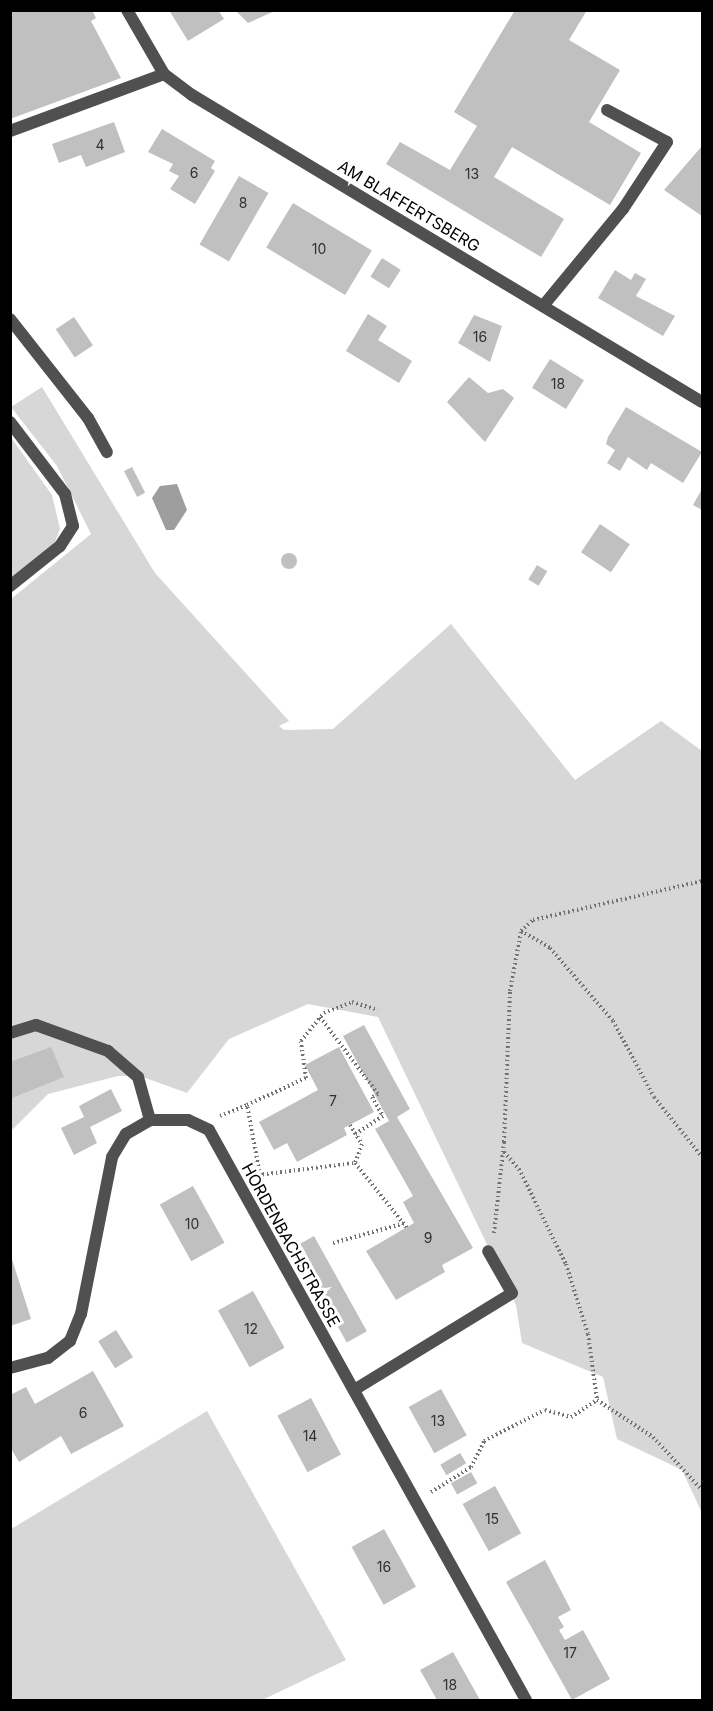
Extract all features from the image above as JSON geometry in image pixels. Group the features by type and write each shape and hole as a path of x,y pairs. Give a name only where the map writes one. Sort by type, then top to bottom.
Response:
{"street":[{"name":"AM BLAFFERTSBERG","path":"127,10 164,74 702,402"},
{"path":"10,130 164,74"},
{"path":"543,306 623,208 667,142 608,110"},
{"path":"10,319 81,408 108,452"},
{"path":"10,422 65,494 73,526 60,546 10,585"},
{"path":"10,1033 36,1025 108,1051 138,1077 150,1120 126,1134 112,1157 81,1314 70,1341 48,1358 10,1368"},
{"name":"HORDENBACHSTRASSE","path":"150,1120 188,1120 208,1130 526,1701"},
{"path":"354,1390 512,1293 488,1251"}],"path":[{"path":"488,1251 499,1214 504,1151 507,1031 521,931 533,920 702,881"},
{"path":"521,931 550,948 613,1021 654,1097 702,1157"},
{"path":"214,1118 306,1078 301,1041 320,1017 348,1002 378,1010"},
{"path":"320,1017 378,1094 372,1097 383,1116 355,1134"},
{"path":"247,1105 260,1175"},
{"path":"350,1125 362,1144 355,1162"},
{"path":"504,1151 519,1169 566,1264 588,1334 597,1400 653,1437 702,1490"},
{"path":"248,1178 355,1162"},
{"path":"333,1243 406,1225 355,1162"},
{"path":"415,1501 471,1467 484,1441 545,1410 570,1417 597,1400"}],"shaded area":[{"path":"42,387 155,573 289,721 279,726 284,730 333,729 451,624 575,780 661,721 702,751 702,1513 682,1470 617,1439 603,1377 522,1343 516,1305 378,1017 308,1004 229,1039 187,1093 140,1076 118,1076 48,1094 11,1131 11,599 91,534 57,466 11,407"},
{"path":"10,436 52,495 60,529 53,547 10,580"},
{"path":"177,484 187,510 174,530 166,530 152,498 160,486"},
{"path":"207,1411 346,1660 262,1700 11,1700 11,1529"}],"building":[{"path":"10,10 92,10 96,18 91,21 121,78 10,119"},
{"path":"169,10 218,10 224,19 188,41"},
{"path":"235,10 277,10 248,23"},
{"path":"515,10 587,10 569,40 620,70 589,122 641,153 610,205 512,147 494,177 564,219 541,257 386,164 400,142 450,170 477,126 454,112"},
{"path":"114,122 125,152 86,167 81,155 59,163 52,144"},
{"path":"162,129 215,161 211,168 215,171 195,204 170,189 179,176 169,171 173,164 148,152"},
{"path":"702,146 702,216 664,190"},
{"path":"239,176 268,193 229,261 200,244"},
{"path":"293,203 372,250 345,295 266,248"},
{"path":"382,258 401,270 389,288 370,277"},
{"path":"615,270 631,280 635,273 646,279 636,296 675,316 663,336 598,298"},
{"path":"368,314 387,326 378,340 412,361 399,383 346,351"},
{"path":"474,315 502,326 490,362 458,343"},
{"path":"74,317 93,345 75,357 56,329"},
{"path":"550,359 584,380 566,409 532,388"},
{"path":"469,377 488,393 503,389 514,398 485,442 447,402"},
{"path":"626,407 702,452 683,483 651,463 647,470 628,457 620,471 607,463 615,450 606,444 608,437"},
{"path":"132,467 145,493 137,497 124,471"},
{"path":"702,489 702,510 693,505"},
{"path":"600,524 630,544 611,572 581,552"},
{"path":"286,553 292,553 297,561 295,567 286,569 281,564 281,558"},
{"path":"537,565 547,571 539,586 528,580"},
{"path":"364,1025 410,1109 397,1117 473,1248 442,1265 445,1272 396,1300 366,1251 414,1223 403,1202 413,1196 375,1129 389,1121 343,1036"},
{"path":"51,1047 64,1077 12,1098 10,1062"},
{"path":"339,1047 374,1112 344,1128 347,1135 297,1162 287,1143 274,1150 259,1122 318,1090 305,1065"},
{"path":"111,1089 122,1111 90,1127 97,1143 74,1155 61,1128 84,1117 79,1106"},
{"path":"193,1186 225,1243 191,1261 160,1204"},
{"path":"314,1236 367,1331 347,1342 294,1247"},
{"path":"10,1253 31,1319 10,1326"},
{"path":"253,1291 285,1348 250,1367 218,1310"},
{"path":"116,1330 133,1357 115,1368 98,1341"},
{"path":"93,1371 124,1426 71,1454 61,1436 19,1462 10,1447 10,1395 26,1387 35,1404"},
{"path":"441,1389 467,1435 434,1453 409,1407"},
{"path":"311,1398 341,1455 307,1472 277,1416"},
{"path":"460,1453 466,1463 446,1475 440,1465"},
{"path":"471,1472 477,1483 457,1495 451,1483"},
{"path":"495,1486 521,1533 489,1551 463,1504"},
{"path":"384,1529 416,1587 384,1605 352,1547"},
{"path":"545,1560 571,1610 558,1617 564,1627 559,1630 565,1640 583,1630 610,1679 572,1700 506,1582"},
{"path":"453,1652 480,1700 437,1700 420,1670"}]}
